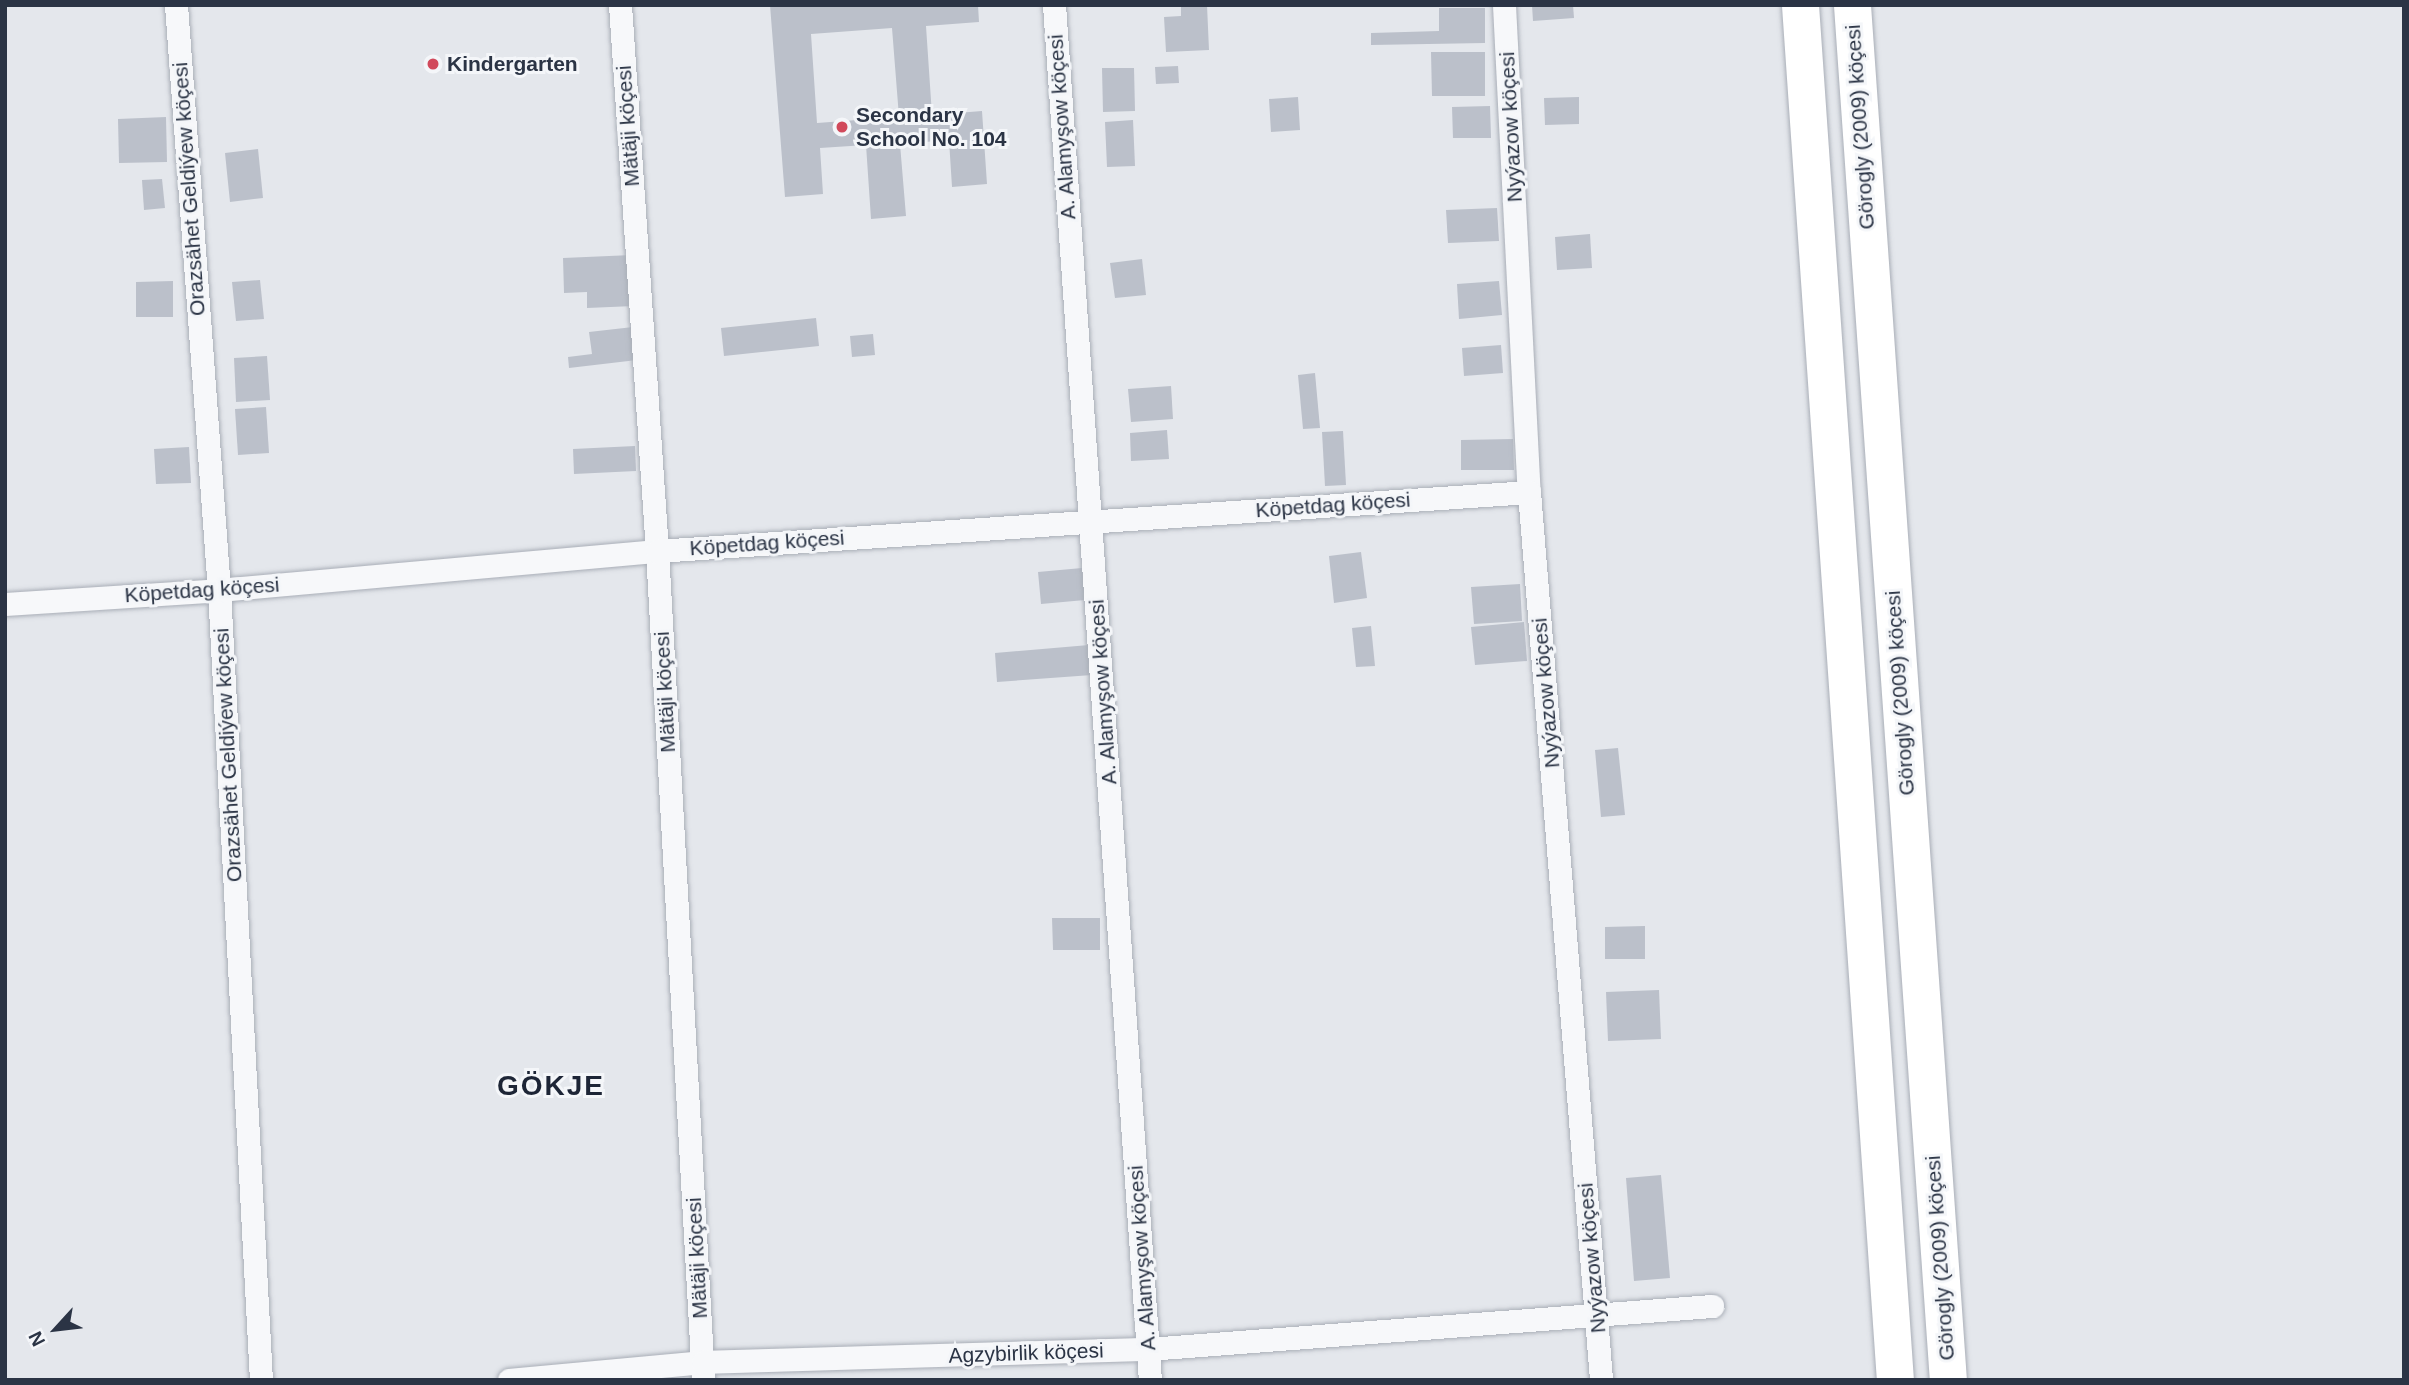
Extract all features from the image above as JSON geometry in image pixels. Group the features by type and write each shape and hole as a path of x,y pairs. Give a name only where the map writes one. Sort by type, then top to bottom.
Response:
{"main road":[{"path":"1800,5 1895,1380"},
{"name":"Görogly (2009) köçesi","path":"1852,5 1948,1380"}],"street":[{"name":"Orazsähet Geldiýew köçesi","path":"176,5 219,590 261,1380"},
{"name":"Mätäji köçesi","path":"620,5 657,551 703,1371"},
{"name":"A. Alamyşow köçesi","path":"1054,5 1150,1380"},
{"name":"Nyýazow köçesi","path":"1504,5 1529,492 1601,1380"},
{"name":"Köpetdag köçesi","path":"5,604 219,590 657,551 1529,492"},
{"name":"Agzybirlik köçesi","path":"509,1380 1148,1349 1712,1306"}],"building":[{"path":"770,5 978,5 979,22 926,26 932,115 982,111 987,184 952,187 949,140 900,144 906,216 871,219 866,145 820,148 823,194 785,197","holes":["892,28 899,117 817,123 811,34"]},
{"path":"1181,5 1207,5 1209,50 1166,52 1164,17 1181,16"},
{"path":"1532,5 1573,5 1574,18 1533,21"},
{"path":"1439,8 1485,8 1485,43 1371,45 1371,33 1439,31"},
{"path":"1431,52 1485,52 1485,96 1432,96"},
{"path":"1178,66 1179,83 1156,84 1155,67"},
{"path":"1102,68 1134,68 1135,111 1103,112"},
{"path":"1298,97 1300,130 1271,132 1269,99"},
{"path":"1579,97 1579,124 1545,125 1544,98"},
{"path":"1490,106 1491,138 1453,138 1452,107"},
{"path":"166,117 167,162 119,163 118,119"},
{"path":"1133,120 1135,166 1107,167 1105,122"},
{"path":"258,149 263,198 230,202 225,153"},
{"path":"162,179 165,208 144,210 142,180"},
{"path":"1497,208 1499,241 1448,243 1446,210"},
{"path":"1590,234 1592,268 1557,270 1555,237"},
{"path":"632,255 634,306 587,308 587,292 564,293 563,258"},
{"path":"1142,259 1146,295 1115,298 1110,263"},
{"path":"260,280 264,319 236,321 232,282"},
{"path":"173,281 173,317 136,317 136,282"},
{"path":"1499,281 1502,315 1459,319 1457,284"},
{"path":"816,318 819,346 724,356 721,328"},
{"path":"633,327 637,360 569,368 568,357 592,354 589,332"},
{"path":"873,334 875,355 852,357 850,336"},
{"path":"1501,345 1503,373 1464,376 1462,348"},
{"path":"267,356 270,400 236,402 234,358"},
{"path":"1315,373 1320,428 1303,429 1298,375"},
{"path":"1171,386 1173,419 1131,422 1128,389"},
{"path":"266,407 269,453 238,455 235,409"},
{"path":"1167,430 1169,459 1131,461 1130,433"},
{"path":"1343,431 1346,485 1325,486 1322,432"},
{"path":"1513,439 1514,470 1461,470 1461,440"},
{"path":"635,446 636,471 574,474 573,449"},
{"path":"189,447 191,483 156,484 154,449"},
{"path":"1361,552 1367,598 1334,603 1329,556"},
{"path":"1082,568 1085,600 1041,604 1038,572"},
{"path":"1520,584 1522,621 1474,624 1471,587"},
{"path":"1524,622 1527,661 1475,665 1471,627"},
{"path":"1371,626 1375,666 1356,667 1352,628"},
{"path":"1089,645 1092,675 997,682 995,653"},
{"path":"1618,748 1625,815 1601,817 1595,750"},
{"path":"1052,918 1100,918 1100,950 1053,950"},
{"path":"1645,926 1645,959 1605,959 1605,927"},
{"path":"1659,990 1661,1039 1608,1041 1606,992"},
{"path":"1661,1175 1670,1278 1634,1281 1626,1178"}],"place":[{"name":"Kindergarten","path":"433,64"},
{"name":"Secondary School No. 104","path":"842,127"}],"district":[{"name":"GÖKJE","path":"551,1086"}]}
